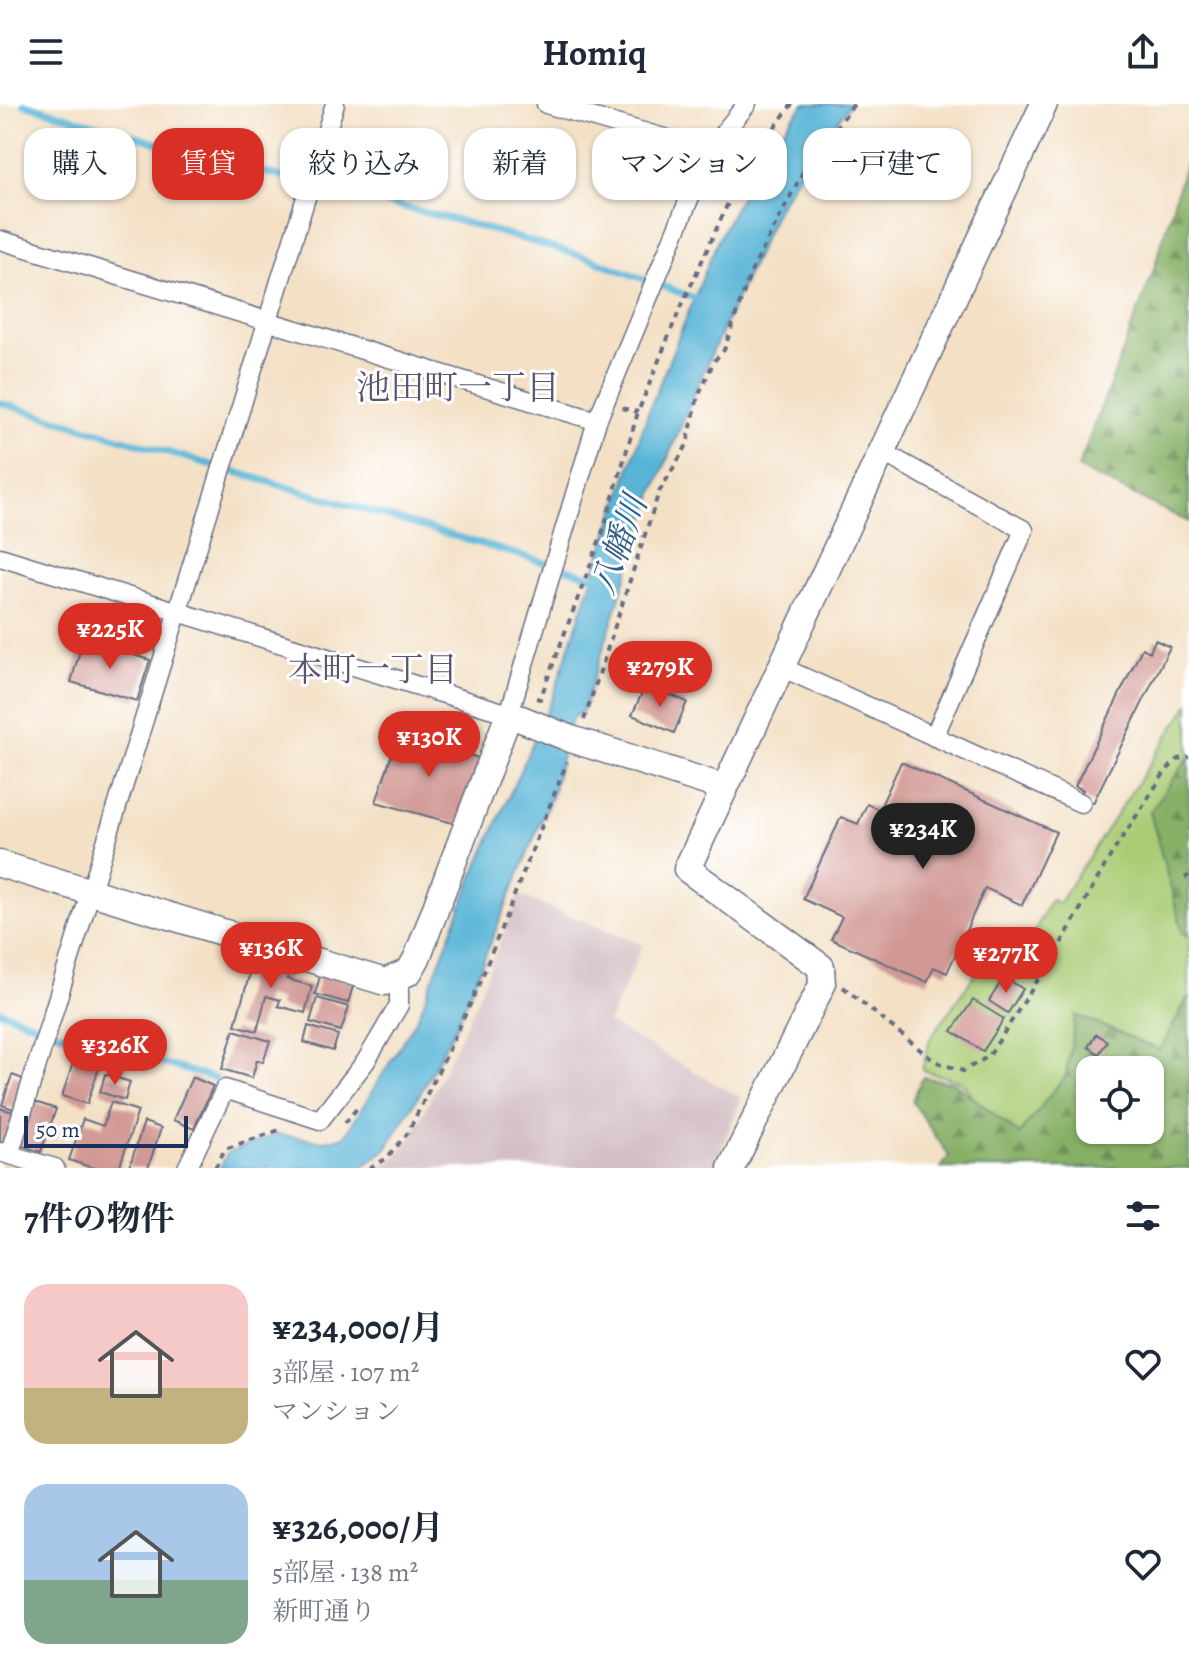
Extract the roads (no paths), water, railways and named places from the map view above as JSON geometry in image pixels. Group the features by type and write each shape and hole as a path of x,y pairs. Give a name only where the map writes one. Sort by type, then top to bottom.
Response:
{"street":[{"path":"55,1168 4,1154 91,891 335,104"},
{"path":"546,104 629,128"},
{"path":"728,128 747,104"},
{"path":"731,1168 822,985 821,967 687,869 1044,104"},
{"path":"0,864 385,982 409,972 509,714 597,421 689,200"},
{"path":"0,240 597,421"},
{"path":"882,452 1024,530 934,737"},
{"path":"0,557 509,714 535,726 725,788"},
{"path":"781,667 1081,803"},
{"path":"187,1168 225,1089 320,1120 366,1061 399,1005 399,977"}],"water":[{"path":"804,104 850,104 832,128 803,128 803,168 787,193 785,128"},
{"name":"八幡川","path":"739,200 783,200 702,375 654,491 583,711 572,718 551,797 457,1024 421,1092 385,1150 361,1168 220,1168 227,1153 277,1134 323,1141 344,1137 418,1017 473,877 552,699 649,410 717,242"}],"waterway":[{"path":"24,104 223,162 463,222 588,258 702,301"},
{"name":"八幡川","path":"0,403 601,579"},
{"path":"0,1011 41,1027"},
{"path":"52,1031 216,1079"}],"district":[{"name":"池田町一丁目","path":"458,387"},
{"name":"本町一丁目","path":"373,669"}]}
